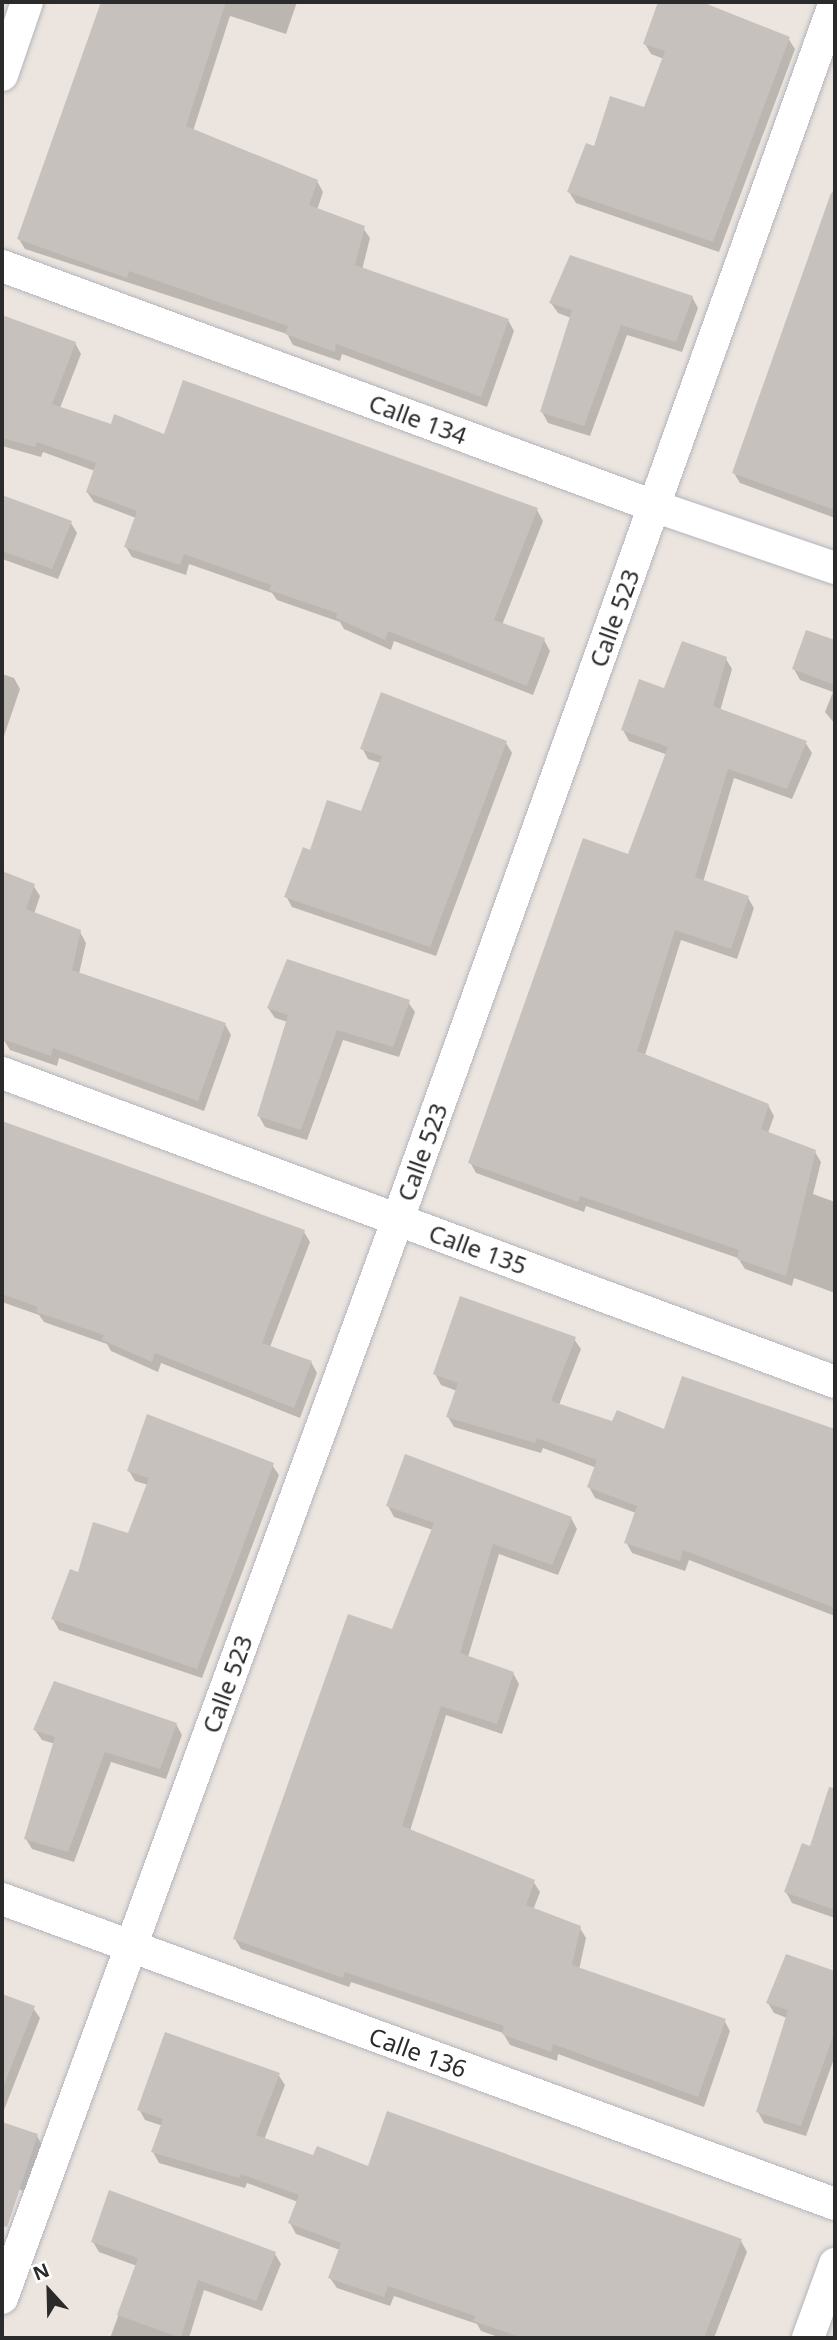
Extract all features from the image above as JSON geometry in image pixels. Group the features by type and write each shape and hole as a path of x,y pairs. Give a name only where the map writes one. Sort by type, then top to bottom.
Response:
{"street":[{"path":"2,75 27,2"},
{"name":"Calle 523","path":"2,2298 398,1219 835,2"},
{"name":"Calle 134","path":"2,266 654,506 835,568"},
{"name":"Calle 135","path":"2,1073 835,1382"},
{"name":"Calle 136","path":"2,1899 835,2204"},
{"path":"808,2338 835,2264"}],"building":[{"path":"101,2 226,2 186,126 318,180 309,205 365,226 355,265 509,319 481,397 336,344 335,352 285,334 288,326 129,271 127,278 17,239"},
{"path":"658,2 702,2 790,37 713,242 567,192 586,143 594,146 610,96 644,107 665,51 643,44"},
{"path":"831,193 835,194 835,510 732,473"},
{"path":"570,255 693,296 676,342 621,325 584,426 540,412 572,310 549,303"},
{"path":"2,315 76,342 52,404 111,424 114,414 164,434 183,380 538,508 494,620 545,638 527,686 388,631 385,640 336,618 337,613 269,590 271,585 184,554 180,565 124,547 137,511 86,492 96,463 37,442 35,447 2,438"},
{"path":"2,495 72,521 52,569 2,551"},
{"path":"806,630 835,640 835,685 792,669"},
{"path":"682,641 727,657 713,706 807,741 787,789 728,769 695,877 749,896 731,949 675,930 637,1051 769,1104 761,1129 816,1150 786,1276 737,1259 739,1250 580,1196 578,1202 468,1163 583,838 628,854 668,747 621,730 639,679 664,688"},
{"path":"381,692 507,741 430,947 284,897 303,847 310,850 327,800 361,811 382,756 360,749"},
{"path":"2,871 35,884 26,909 81,930 72,970 226,1023 198,1101 53,1048 51,1056 2,1039"},
{"path":"287,959 410,1000 393,1047 337,1030 301,1130 257,1116 288,1015 267,1008"},
{"path":"2,1121 305,1230 262,1343 312,1361 294,1408 155,1353 152,1362 102,1340 104,1335 36,1312 38,1307 2,1294"},
{"path":"460,1296 576,1337 551,1401 612,1421 617,1410 664,1429 682,1376 835,1429 835,1608 683,1550 680,1561 624,1543 637,1506 587,1487 597,1460 537,1438 535,1443 446,1417 458,1383 433,1374"},
{"path":"147,1414 274,1463 197,1669 51,1619 70,1569 78,1572 93,1522 128,1533 149,1478 127,1471"},
{"path":"405,1454 572,1517 552,1565 493,1544 460,1653 514,1672 497,1724 441,1706 402,1826 535,1880 526,1905 581,1926 572,1965 726,2019 698,2097 553,2044 551,2052 502,2034 504,2026 345,1972 343,1978 233,1939 348,1614 392,1629 434,1523 386,1506"},
{"path":"54,1681 177,1723 160,1769 105,1752 68,1852 24,1839 55,1737 33,1730"},
{"path":"829,1787 835,1788 835,1910 784,1892 802,1843 810,1846"},
{"path":"786,1954 835,1971 835,2031 801,2126 756,2112 788,2010 766,2003"},
{"path":"2,1994 35,2006 4,2085 2,2085"},
{"path":"165,2032 280,2073 256,2135 313,2155 317,2146 368,2166 387,2111 742,2239 704,2338 523,2338 473,2321 475,2316 388,2286 384,2297 328,2278 341,2243 288,2223 299,2195 241,2174 239,2178 151,2152 163,2119 137,2110"},
{"path":"2,2122 38,2134 7,2227 2,2226"},
{"path":"109,2190 276,2252 256,2301 198,2280 181,2338 117,2315 138,2258 91,2242"}]}
